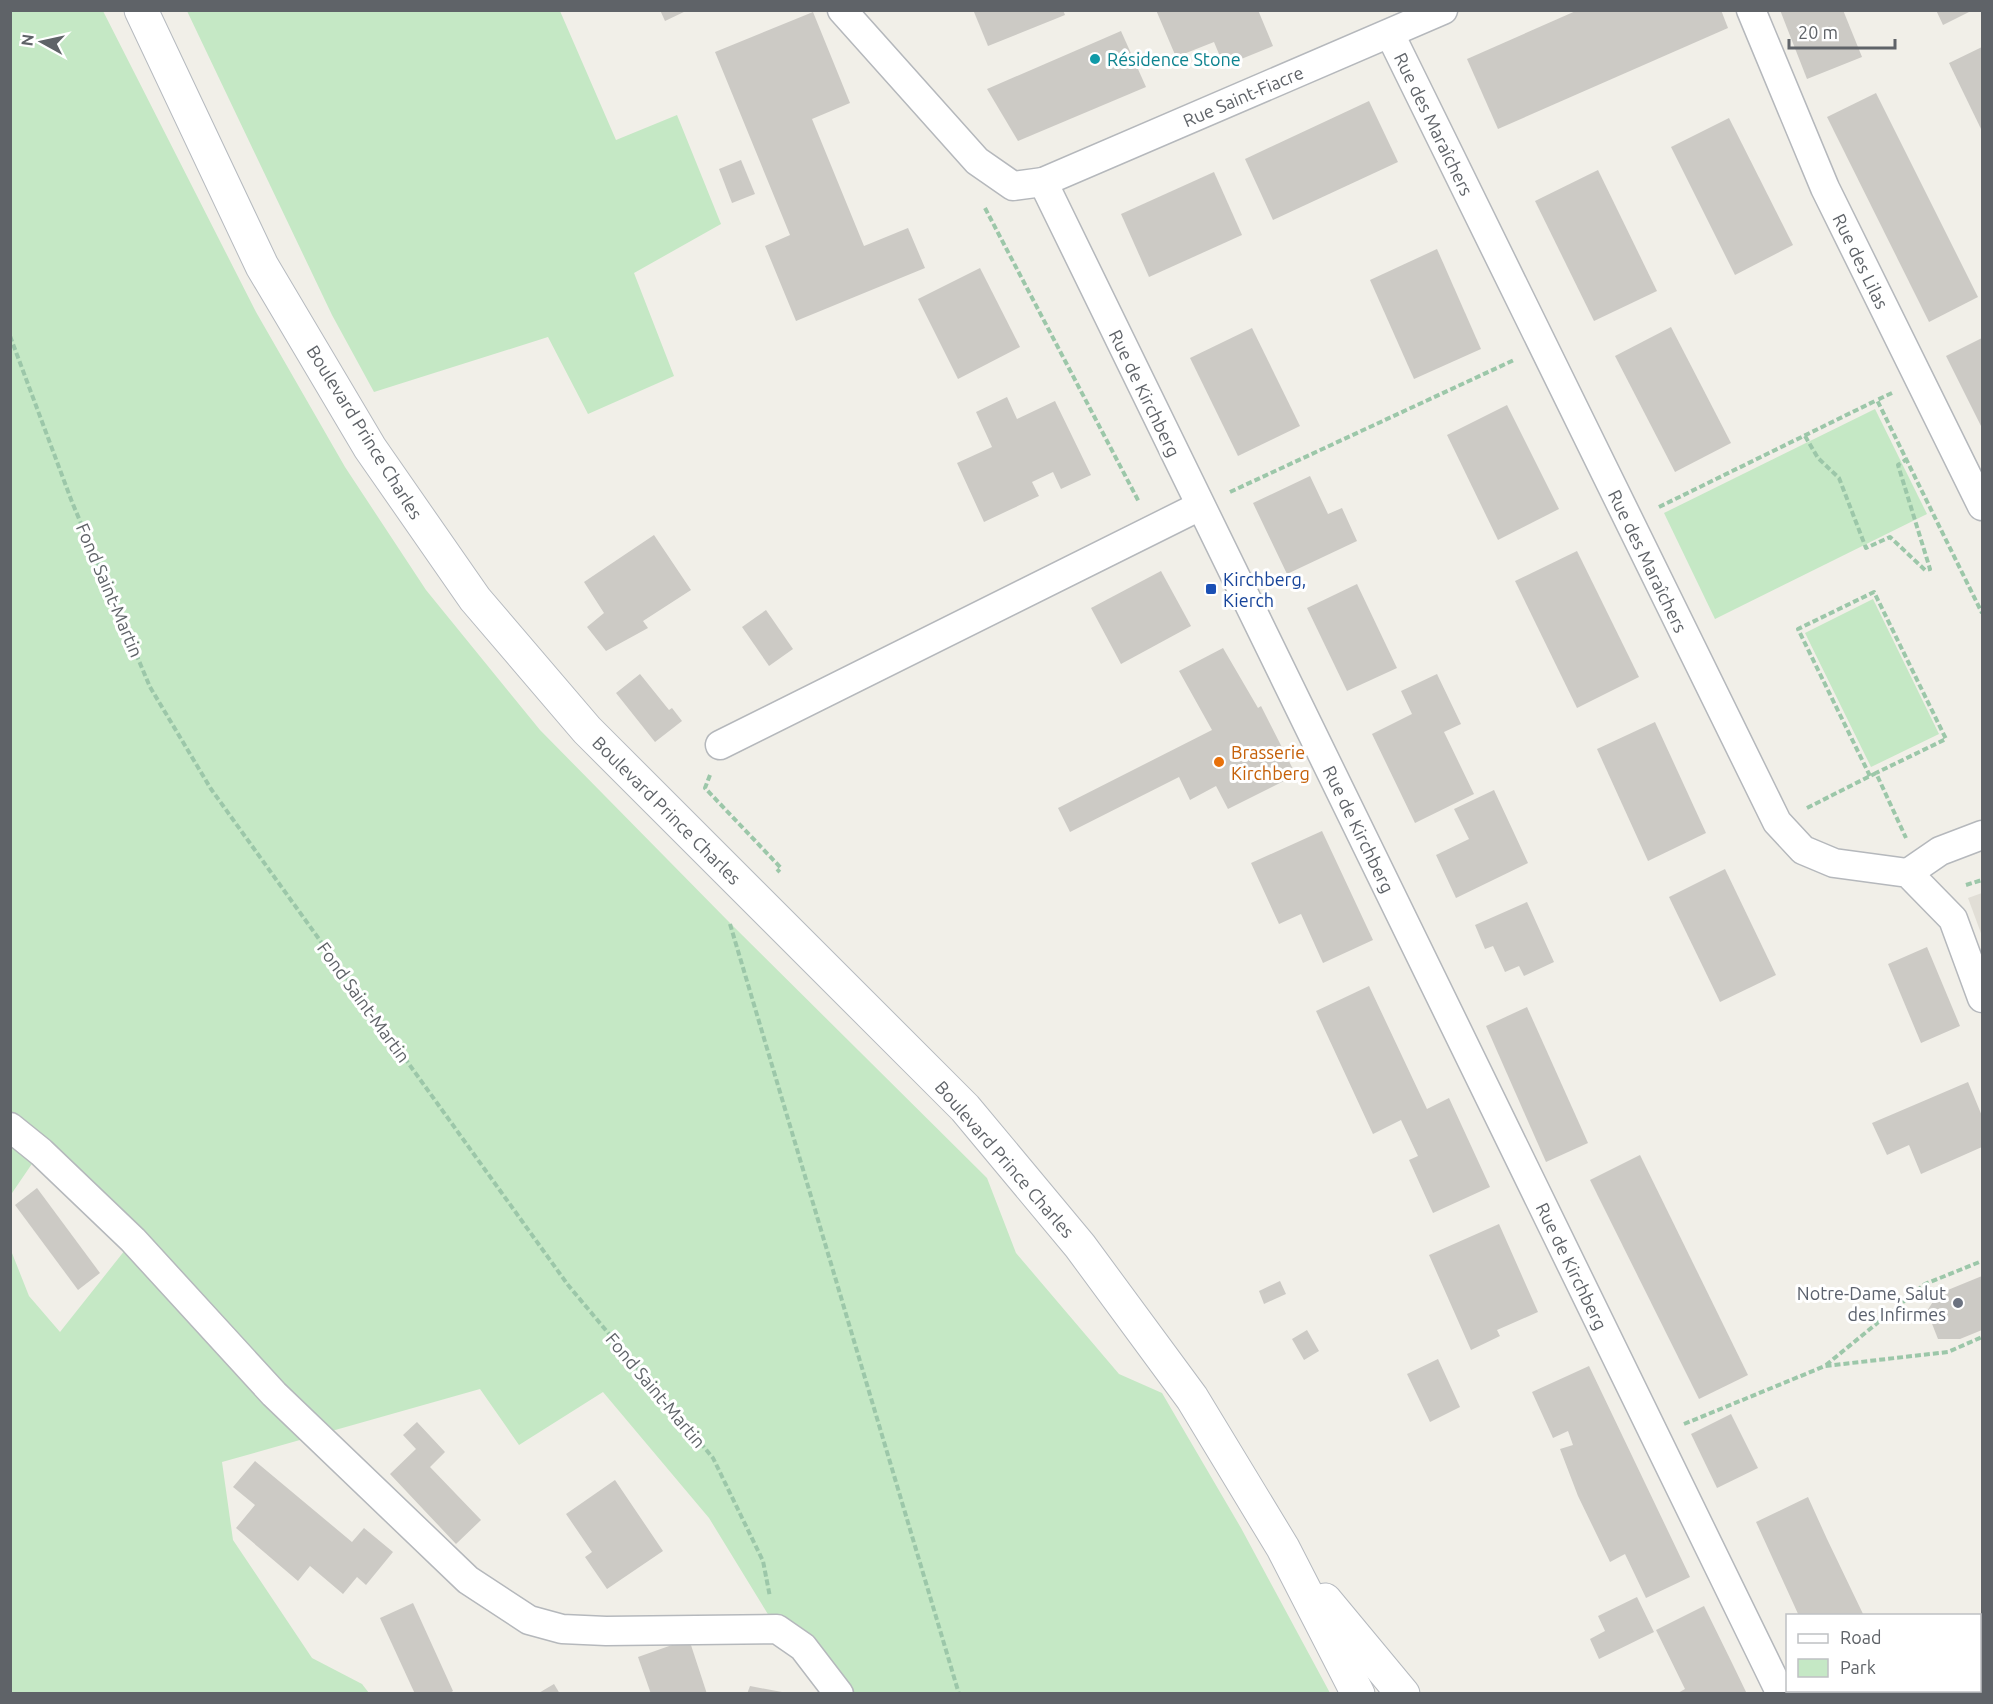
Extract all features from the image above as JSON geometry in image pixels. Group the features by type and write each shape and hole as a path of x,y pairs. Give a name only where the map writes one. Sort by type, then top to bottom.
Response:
{"main road":[{"name":"Boulevard Prince Charles","path":"141,10 262,266 383,467 475,599 587,730 965,1108 1080,1246 1192,1398 1282,1548 1358,1694"},
{"name":"Boulevard Prince Charles","path":"1282,1548 1403,1694"}],"street":[{"path":"842,10 977,161 1014,186 1043,182"},
{"name":"Rue Saint-Fiacre","path":"1043,182 1443,10"},
{"name":"Rue des Lilas","path":"1751,10 1825,188 1983,506"},
{"name":"Rue des Maraîchers","path":"1390,34 1777,822 1803,850 1834,863 1913,869"},
{"name":"Rue de Kirchberg","path":"1043,182 1212,500 1655,1436 1781,1694"},
{"path":"720,745 1212,500"},
{"path":"1983,835 1940,851 1913,869 1953,919 1983,998"},
{"path":"10,1127 40,1152 133,1240 274,1394 468,1580 529,1620 562,1629 606,1631 777,1629 803,1647 839,1694"}],"path":[{"path":"977,161 977,192 1154,529"},
{"name":"Fond Saint-Martin","path":"10,336 72,502 150,687 186,748 211,789 568,1285 713,1458 763,1561 777,1629"},
{"path":"1212,500 1542,347"},
{"path":"1629,522 1920,379"},
{"path":"1877,400 1983,613"},
{"path":"1805,435 1818,458 1839,478 1866,548 1890,537 1925,570 1930,569 1898,465 1907,459"},
{"path":"1777,822 1870,777 1946,739 1874,592 1798,629 1870,777"},
{"path":"720,745 705,788 781,867 730,923 959,1694"},
{"path":"1876,773 1913,869"},
{"path":"1825,1366 1925,1284 1983,1261"},
{"path":"1655,1436 1825,1366 1948,1352 1983,1337"}],"shaded area":[{"path":"1982,893 1982,936 1968,898"}],"green space":[{"path":"11,11 103,11 256,312 345,467 426,590 540,730 730,923 987,1178 1016,1253 1119,1374 1162,1393 1241,1528 1330,1693 839,1693 777,1629 709,1518 603,1392 519,1445 480,1389 222,1462 233,1540 312,1658 362,1684 369,1693 11,1693 10,1248 29,1296 60,1332 133,1240 40,1152 10,1196"},
{"path":"187,11 560,11 616,140 677,115 721,224 634,273 674,376 588,414 548,337 374,392 332,315"},
{"path":"1875,409 1927,514 1715,619 1664,513"},
{"path":"1873,599 1939,734 1871,767 1805,633"}],"building":[{"path":"660,10 688,10 665,21"},
{"path":"978,10 1063,10 1065,15 988,46 974,12"},
{"path":"1156,10 1258,10 1273,46 1224,66 1214,42 1176,57"},
{"path":"1578,10 1721,10 1728,28 1498,129 1467,59"},
{"path":"1780,10 1843,10 1862,57 1807,79"},
{"path":"1936,10 1973,10 1943,25"},
{"path":"813,12 850,103 812,119 864,246 908,228 925,268 796,321 765,246 790,235 715,52"},
{"name":"Résidence Stone","path":"1121,31 1146,87 1018,141 987,89"},
{"path":"1982,47 1982,131 1949,63"},
{"path":"1876,93 1978,297 1929,322 1827,117"},
{"path":"1369,101 1398,162 1273,220 1245,159"},
{"path":"1729,118 1793,245 1735,275 1671,147"},
{"path":"741,160 755,194 732,203 719,169"},
{"path":"1598,170 1657,291 1594,321 1535,201"},
{"path":"1214,172 1242,235 1149,277 1121,214"},
{"path":"1437,249 1481,349 1414,379 1370,280"},
{"path":"980,268 1020,347 958,379 918,299"},
{"path":"1671,327 1731,443 1675,472 1615,356"},
{"path":"1252,328 1300,426 1238,456 1190,358"},
{"path":"1982,338 1982,428 1946,356"},
{"path":"1007,397 1017,419 1055,401 1091,475 1061,489 1053,472 1032,482 1039,496 984,522 957,463 992,447 976,412"},
{"path":"1507,405 1559,509 1498,540 1447,435"},
{"path":"1310,476 1328,514 1342,508 1357,541 1287,574 1253,503"},
{"path":"654,535 691,590 643,621 648,628 606,651 587,627 604,613 584,582"},
{"path":"1577,551 1639,677 1577,708 1515,581"},
{"path":"1161,571 1191,626 1121,664 1091,608"},
{"path":"1357,584 1397,668 1347,691 1307,608"},
{"path":"766,610 793,649 769,666 742,627"},
{"name":"Brasserie Kirchberg","path":"1223,648 1258,708 1261,706 1296,775 1228,809 1216,786 1190,800 1179,777 1070,832 1058,808 1212,730 1179,671"},
{"path":"640,674 669,710 672,708 682,721 655,742 616,693"},
{"path":"1437,674 1461,724 1444,732 1474,794 1415,823 1372,734 1412,714 1401,691"},
{"path":"1655,722 1706,833 1648,861 1597,749"},
{"path":"1494,790 1528,863 1456,898 1436,855 1469,839 1454,809"},
{"path":"1322,831 1373,940 1323,963 1301,914 1279,924 1251,863"},
{"path":"1725,869 1776,975 1720,1002 1669,897"},
{"path":"1527,902 1554,962 1524,976 1519,966 1505,972 1493,946 1485,949 1475,925"},
{"path":"1927,947 1960,1026 1921,1043 1888,964"},
{"path":"1369,986 1427,1109 1449,1098 1490,1187 1433,1213 1409,1160 1418,1156 1401,1120 1373,1134 1316,1011"},
{"path":"1527,1007 1588,1143 1546,1162 1486,1026"},
{"path":"1968,1082 1982,1116 1982,1147 1921,1174 1909,1145 1887,1155 1872,1123"},
{"path":"1640,1155 1748,1375 1699,1399 1590,1180"},
{"path":"37,1188 100,1273 78,1290 15,1205"},
{"path":"1499,1224 1538,1312 1497,1330 1500,1336 1471,1350 1429,1255"},
{"name":"Notre-Dame, Salut des Infirmes","path":"1982,1276 1982,1330 1960,1339 1938,1339 1927,1311 1938,1294"},
{"path":"1280,1281 1286,1294 1264,1304 1259,1291"},
{"path":"1307,1330 1319,1351 1304,1360 1292,1339"},
{"path":"1438,1359 1460,1407 1430,1422 1407,1374"},
{"path":"1589,1366 1690,1577 1646,1598 1625,1554 1610,1562 1578,1496 1560,1449 1573,1445 1568,1431 1553,1438 1532,1392"},
{"path":"1731,1414 1758,1468 1717,1488 1691,1434"},
{"path":"417,1422 445,1452 430,1467 481,1520 456,1544 390,1474 416,1449 403,1435"},
{"path":"255,1461 352,1542 364,1528 393,1552 366,1585 357,1577 343,1594 310,1566 298,1581 236,1528 255,1505 233,1487"},
{"path":"615,1480 663,1551 607,1589 585,1557 592,1552 566,1514"},
{"path":"1808,1497 1863,1614 1798,1614 1756,1522"},
{"path":"1637,1597 1654,1632 1599,1659 1590,1639 1605,1631 1598,1616"},
{"path":"413,1603 453,1691 448,1694 415,1694 380,1618"},
{"path":"1704,1606 1747,1694 1676,1694 1685,1689 1656,1630"},
{"path":"689,1639 707,1694 651,1694 638,1657"},
{"path":"554,1684 560,1694 537,1694"},
{"path":"750,1686 782,1692 782,1694 747,1694"}],"place":[{"name":"Résidence Stone","path":"1095,59"},
{"name":"Kirchberg, Kierch","path":"1211,589"},
{"name":"Brasserie Kirchberg","path":"1219,762"},
{"name":"Notre-Dame, Salut des Infirmes","path":"1958,1303"}]}
